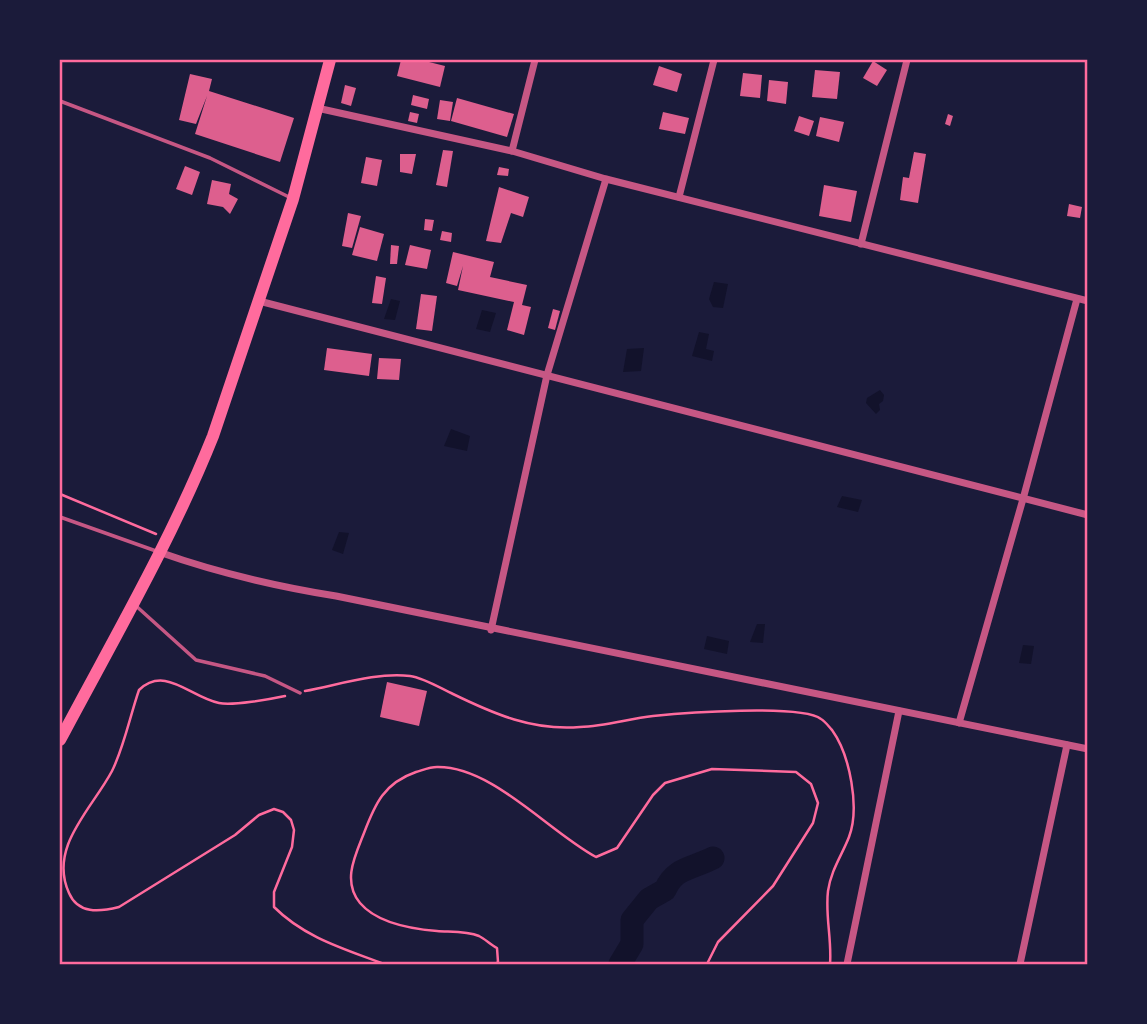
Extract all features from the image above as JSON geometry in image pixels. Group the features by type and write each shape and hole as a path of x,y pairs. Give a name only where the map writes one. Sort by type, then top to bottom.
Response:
{"main road":[{"path":"60,740 159,552 208,448 293,199 330,60"}],"street":[{"path":"512,151 536,60"},
{"path":"679,197 714,60"},
{"path":"861,244 907,60"},
{"path":"317,108 512,151 606,178 1087,302"},
{"path":"491,630 547,375 606,178"},
{"path":"959,723 1077,299"},
{"path":"260,301 1087,515"},
{"path":"159,552 253,582 336,596 491,630 1087,749"},
{"path":"847,964 899,711"},
{"path":"1020,964 1067,745"}],"lane":[{"path":"60,101 210,158 293,199"},
{"path":"60,517 159,552"},
{"path":"133,603 195,660 265,676 300,693"}],"path":[{"path":"60,494 166,538"},
{"path":"384,964 314,937 285,918 274,907 274,892 292,847 294,830 291,820 283,812 274,809 259,815 235,835 119,908 102,911 85,909 73,901 66,887 63,871 65,848 112,771 139,690 148,681 156,679 173,683 221,704 300,693 368,678 413,676 512,720 566,728 598,726 653,716 754,711 794,712 820,717 841,748 855,797 854,821 849,838 833,869 828,892 832,948 830,964"},
{"path":"496,964 497,948 480,937 433,931 375,918 359,903 351,889 351,867 376,803 390,786 409,775 435,767 460,770 488,781 573,845 596,857 617,848 653,795 665,783 712,769 796,772 811,784 818,803 813,823 773,886 719,942 707,964"}],"shaded area":[{"path":"714,282 728,284 723,308 713,307 709,299"},
{"path":"391,299 400,301 395,320 384,319"},
{"path":"482,310 496,313 490,332 476,329"},
{"path":"699,332 709,334 706,349 714,351 712,361 692,356"},
{"path":"644,348 641,371 623,372 627,349"},
{"path":"880,390 884,395 883,401 876,414 866,403 867,398"},
{"path":"451,429 470,436 467,451 444,446"},
{"path":"842,496 862,500 858,512 837,507"},
{"path":"339,532 349,533 343,554 332,550"},
{"path":"757,624 765,624 763,643 750,642"},
{"path":"707,636 729,641 727,654 704,649"},
{"path":"1023,645 1034,646 1031,664 1019,663"}],"building":[{"path":"401,60 421,60 445,66 440,87 397,76"},
{"path":"873,61 887,70 877,86 863,78"},
{"path":"659,66 682,74 677,92 653,85"},
{"path":"815,70 840,72 837,99 812,97"},
{"path":"743,73 762,75 760,98 740,96"},
{"path":"190,74 212,79 209,91 294,118 280,162 195,134 207,96 196,124 179,120"},
{"path":"769,80 788,82 786,104 767,101"},
{"path":"345,85 356,88 351,106 341,103"},
{"path":"413,95 429,99 427,109 411,105"},
{"path":"457,98 514,114 507,137 451,121"},
{"path":"440,100 453,102 450,121 437,119"},
{"path":"410,112 419,114 417,123 408,121"},
{"path":"663,112 689,118 685,134 659,129"},
{"path":"948,114 953,116 950,126 945,124"},
{"path":"799,116 814,121 809,136 794,131"},
{"path":"820,117 844,122 839,142 816,136"},
{"path":"443,150 453,151 447,187 436,185"},
{"path":"914,152 926,154 918,203 900,200 903,177 909,178"},
{"path":"400,154 416,154 412,174 400,172"},
{"path":"366,157 382,160 377,186 361,183"},
{"path":"185,166 200,172 192,195 176,189"},
{"path":"499,167 509,169 508,176 497,175"},
{"path":"212,180 231,184 229,194 238,199 230,214 223,207 207,204"},
{"path":"824,185 857,191 851,222 819,216"},
{"path":"499,187 529,197 523,217 511,213 501,243 486,241"},
{"path":"1069,204 1082,207 1080,218 1067,216"},
{"path":"348,213 361,216 352,248 342,246"},
{"path":"425,219 434,220 432,231 424,230"},
{"path":"360,227 384,234 377,261 352,255"},
{"path":"442,231 452,233 451,242 440,240"},
{"path":"391,245 399,246 397,264 390,264"},
{"path":"410,245 431,250 427,269 405,265"},
{"path":"453,252 494,262 490,277 527,285 522,305 531,307 524,335 507,330 514,302 458,290 463,266 457,286 446,283"},
{"path":"376,276 386,278 382,304 372,303"},
{"path":"421,294 437,296 432,331 416,329"},
{"path":"553,309 560,311 555,330 548,328"},
{"path":"327,348 372,354 369,376 324,370"},
{"path":"379,358 401,359 399,380 377,379"},
{"path":"387,682 427,691 419,726 380,717"}],"waterway":[{"path":"620,964 632,944 632,920 649,899 665,890 679,873 713,858"}]}
